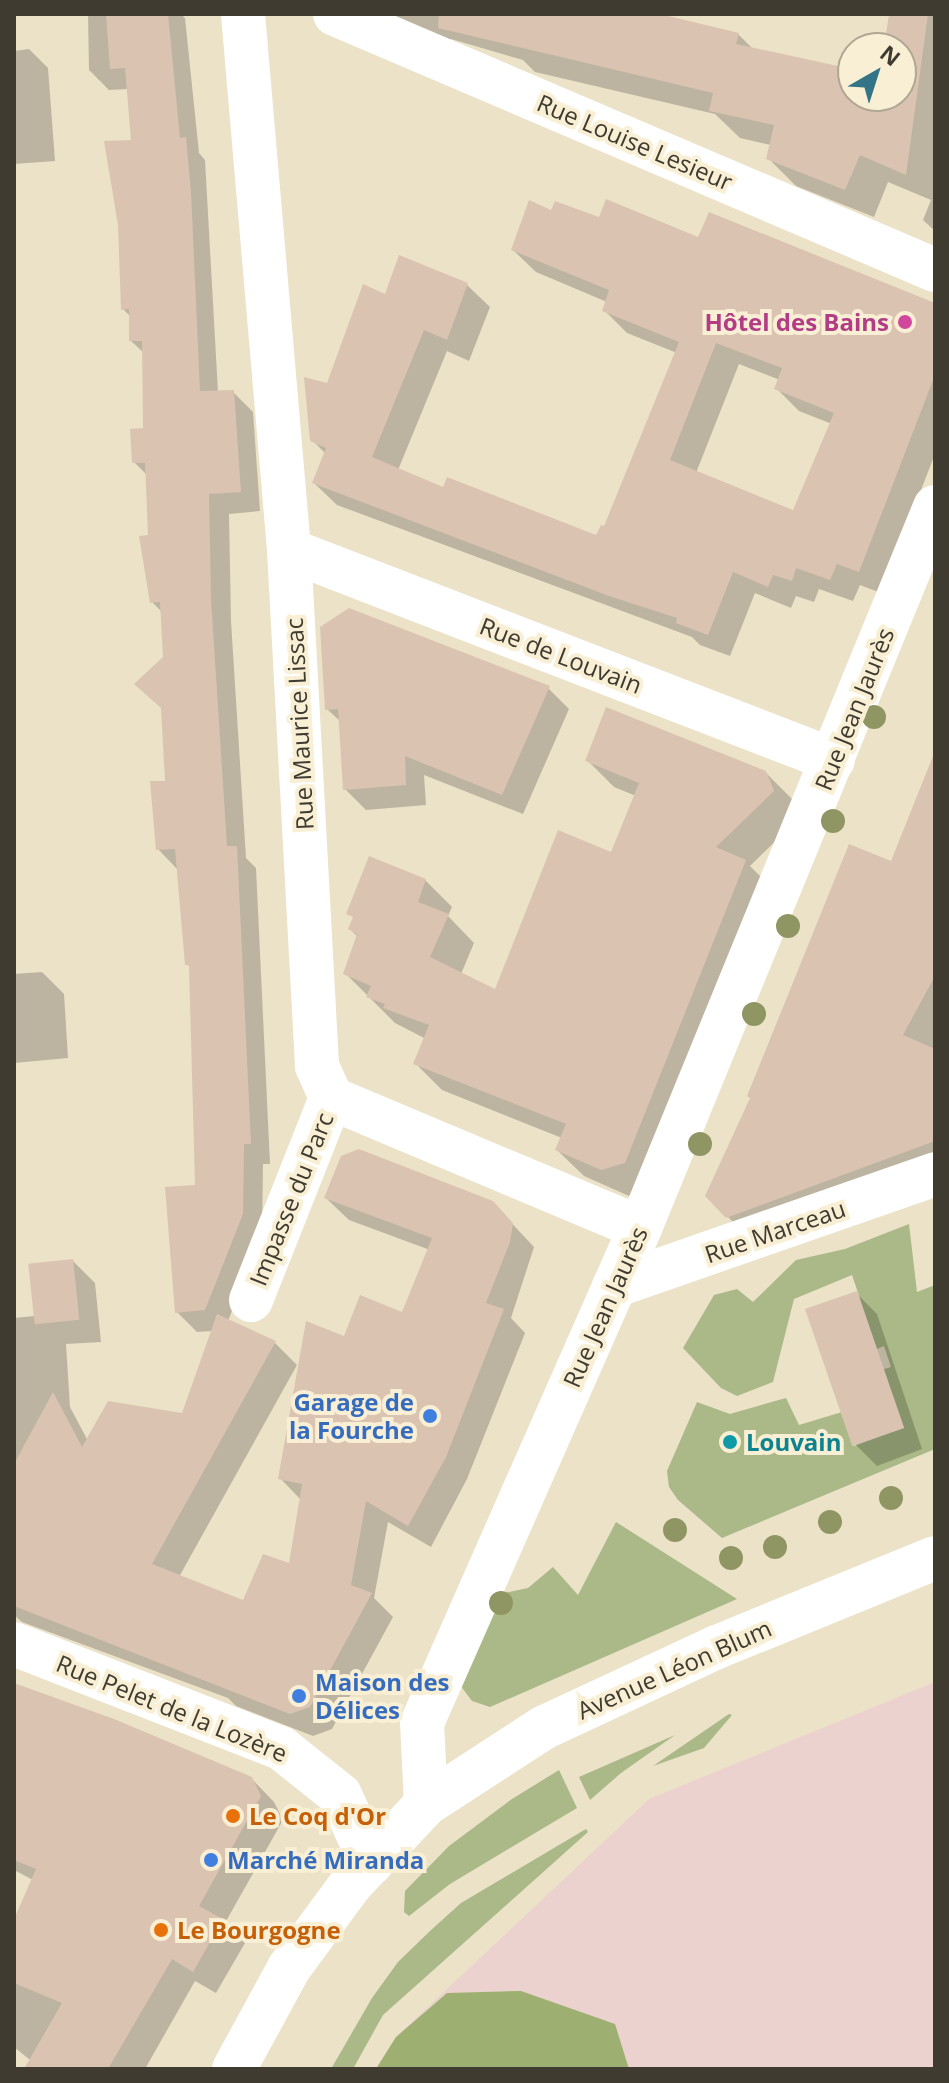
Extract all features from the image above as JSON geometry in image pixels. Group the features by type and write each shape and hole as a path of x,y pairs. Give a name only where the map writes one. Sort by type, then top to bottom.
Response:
{"street":[{"name":"Rue Maurice Lissac","path":"243,14 289,550 317,1066 331,1098"},
{"name":"Rue Louise Lesieur","path":"335,14 935,270"},
{"name":"Rue Jean Jaurès","path":"426,1804 422,1723 640,1228 935,507"},
{"name":"Rue de Louvain","path":"289,550 833,760"},
{"path":"331,1098 640,1228"},
{"name":"Impasse du Parc","path":"251,1300 331,1098"},
{"name":"Rue Marceau","path":"614,1286 935,1174"},
{"name":"Avenue Léon Blum","path":"426,1804 543,1728 717,1647 935,1558"},
{"name":"Rue Pelet de la Lozère","path":"14,1644 281,1748 340,1795 371,1863"},
{"path":"234,2069 289,1968 371,1863 426,1804"}],"shaded area":[{"path":"935,1682 935,2069 375,2069 396,2037 649,1799"}],"green space":[{"path":"909,1224 917,1292 935,1285 935,1449 722,1538 678,1500 669,1487 667,1471 697,1402 730,1414 786,1398 799,1425 842,1412 854,1446 903,1428 881,1370 891,1367 884,1346 877,1349 852,1275 794,1299 773,1382 737,1396 721,1388 683,1348 714,1295 737,1289 753,1302 796,1260 845,1249"},
{"path":"616,1522 737,1599 490,1707 472,1701 460,1685 495,1595 528,1588 553,1567 578,1595"},
{"path":"729,1714 732,1715 704,1748 653,1766"},
{"path":"675,1735 621,1773 590,1800 579,1777"},
{"path":"559,1770 577,1808 450,1884 409,1916 404,1912 405,1891 449,1846 512,1799"},
{"path":"586,1829 588,1832 383,2015 353,2069 331,2069 372,1998 398,1962 430,1931 461,1903"},
{"path":"521,1991 615,2024 629,2069 376,2069 396,2037 447,1993"}],"building":[{"path":"106,14 168,14 180,138 186,137 191,192 200,391 234,390 241,492 209,494 211,599 227,846 237,846 251,1144 244,1144 243,1214 205,1310 175,1313 165,1187 195,1185 189,965 185,965 175,849 156,850 150,781 165,781 161,708 134,684 163,657 160,602 150,603 139,536 148,535 145,463 132,463 130,429 143,428 142,341 129,341 129,309 121,310 118,225 104,141 131,140 125,68 110,69"},
{"path":"439,14 660,14 739,33 736,44 837,66 837,112 915,112 906,175 860,155 845,190 766,159 774,125 709,111 713,93 438,28"},
{"path":"889,14 928,14 917,94 917,32 886,32"},
{"path":"606,199 698,237 709,212 935,303 935,375 859,572 837,564 830,580 796,568 792,581 773,575 768,587 733,572 708,635 676,623 677,618 609,596 312,483 326,448 310,441 304,377 327,383 363,284 385,294 399,255 468,283 447,340 424,330 372,457 443,487 447,477 596,535 601,525 604,526 679,342 602,311 609,290 511,250 529,200 551,210 555,201 599,217","holes":["716,343 782,368 774,389 834,413 793,510 670,460"]},
{"path":"349,608 550,686 502,795 405,756 406,785 343,790 338,709 325,710 320,627"},
{"path":"606,707 766,771 774,791 716,847 746,860 625,1163 601,1170 555,1150 566,1124 413,1064 429,1025 383,1008 385,1004 366,997 371,986 343,974 357,934 348,929 353,917 346,914 369,856 426,879 418,902 449,914 430,957 495,989 558,830 611,852 639,783 585,761"},
{"path":"933,756 935,976 903,1035 935,1049 935,1141 726,1218 705,1196 750,1098 747,1096 849,844 891,861"},
{"path":"359,1149 493,1201 513,1223 510,1242 486,1303 504,1309 446,1457 408,1526 366,1501 351,1585 372,1593 310,1707 290,1714 14,1606 14,1464 53,1392 82,1447 108,1401 182,1413 217,1314 276,1341 152,1564 243,1600 263,1554 289,1563 302,1484 278,1479 306,1321 344,1336 360,1295 402,1312 432,1238 324,1198 341,1156"},
{"path":"73,1259 79,1320 35,1324 28,1264"},
{"path":"857,1291 904,1428 852,1446 805,1309"},
{"path":"14,1683 114,1719 252,1777 261,1796 199,1906 223,1919 193,1972 172,1959 108,2069 24,2069 62,2003 14,1983 14,1919 36,1869 14,1860"}],"place":[{"name":"Hôtel des Bains","path":"905,322"},
{"name":"Garage de la Fourche","path":"430,1416"},
{"name":"Louvain","path":"730,1442"},
{"name":"Maison des Délices","path":"299,1696"},
{"name":"Le Coq d'Or","path":"233,1816"},
{"name":"Marché Miranda","path":"211,1860"},
{"name":"Le Bourgogne","path":"161,1930"}]}
